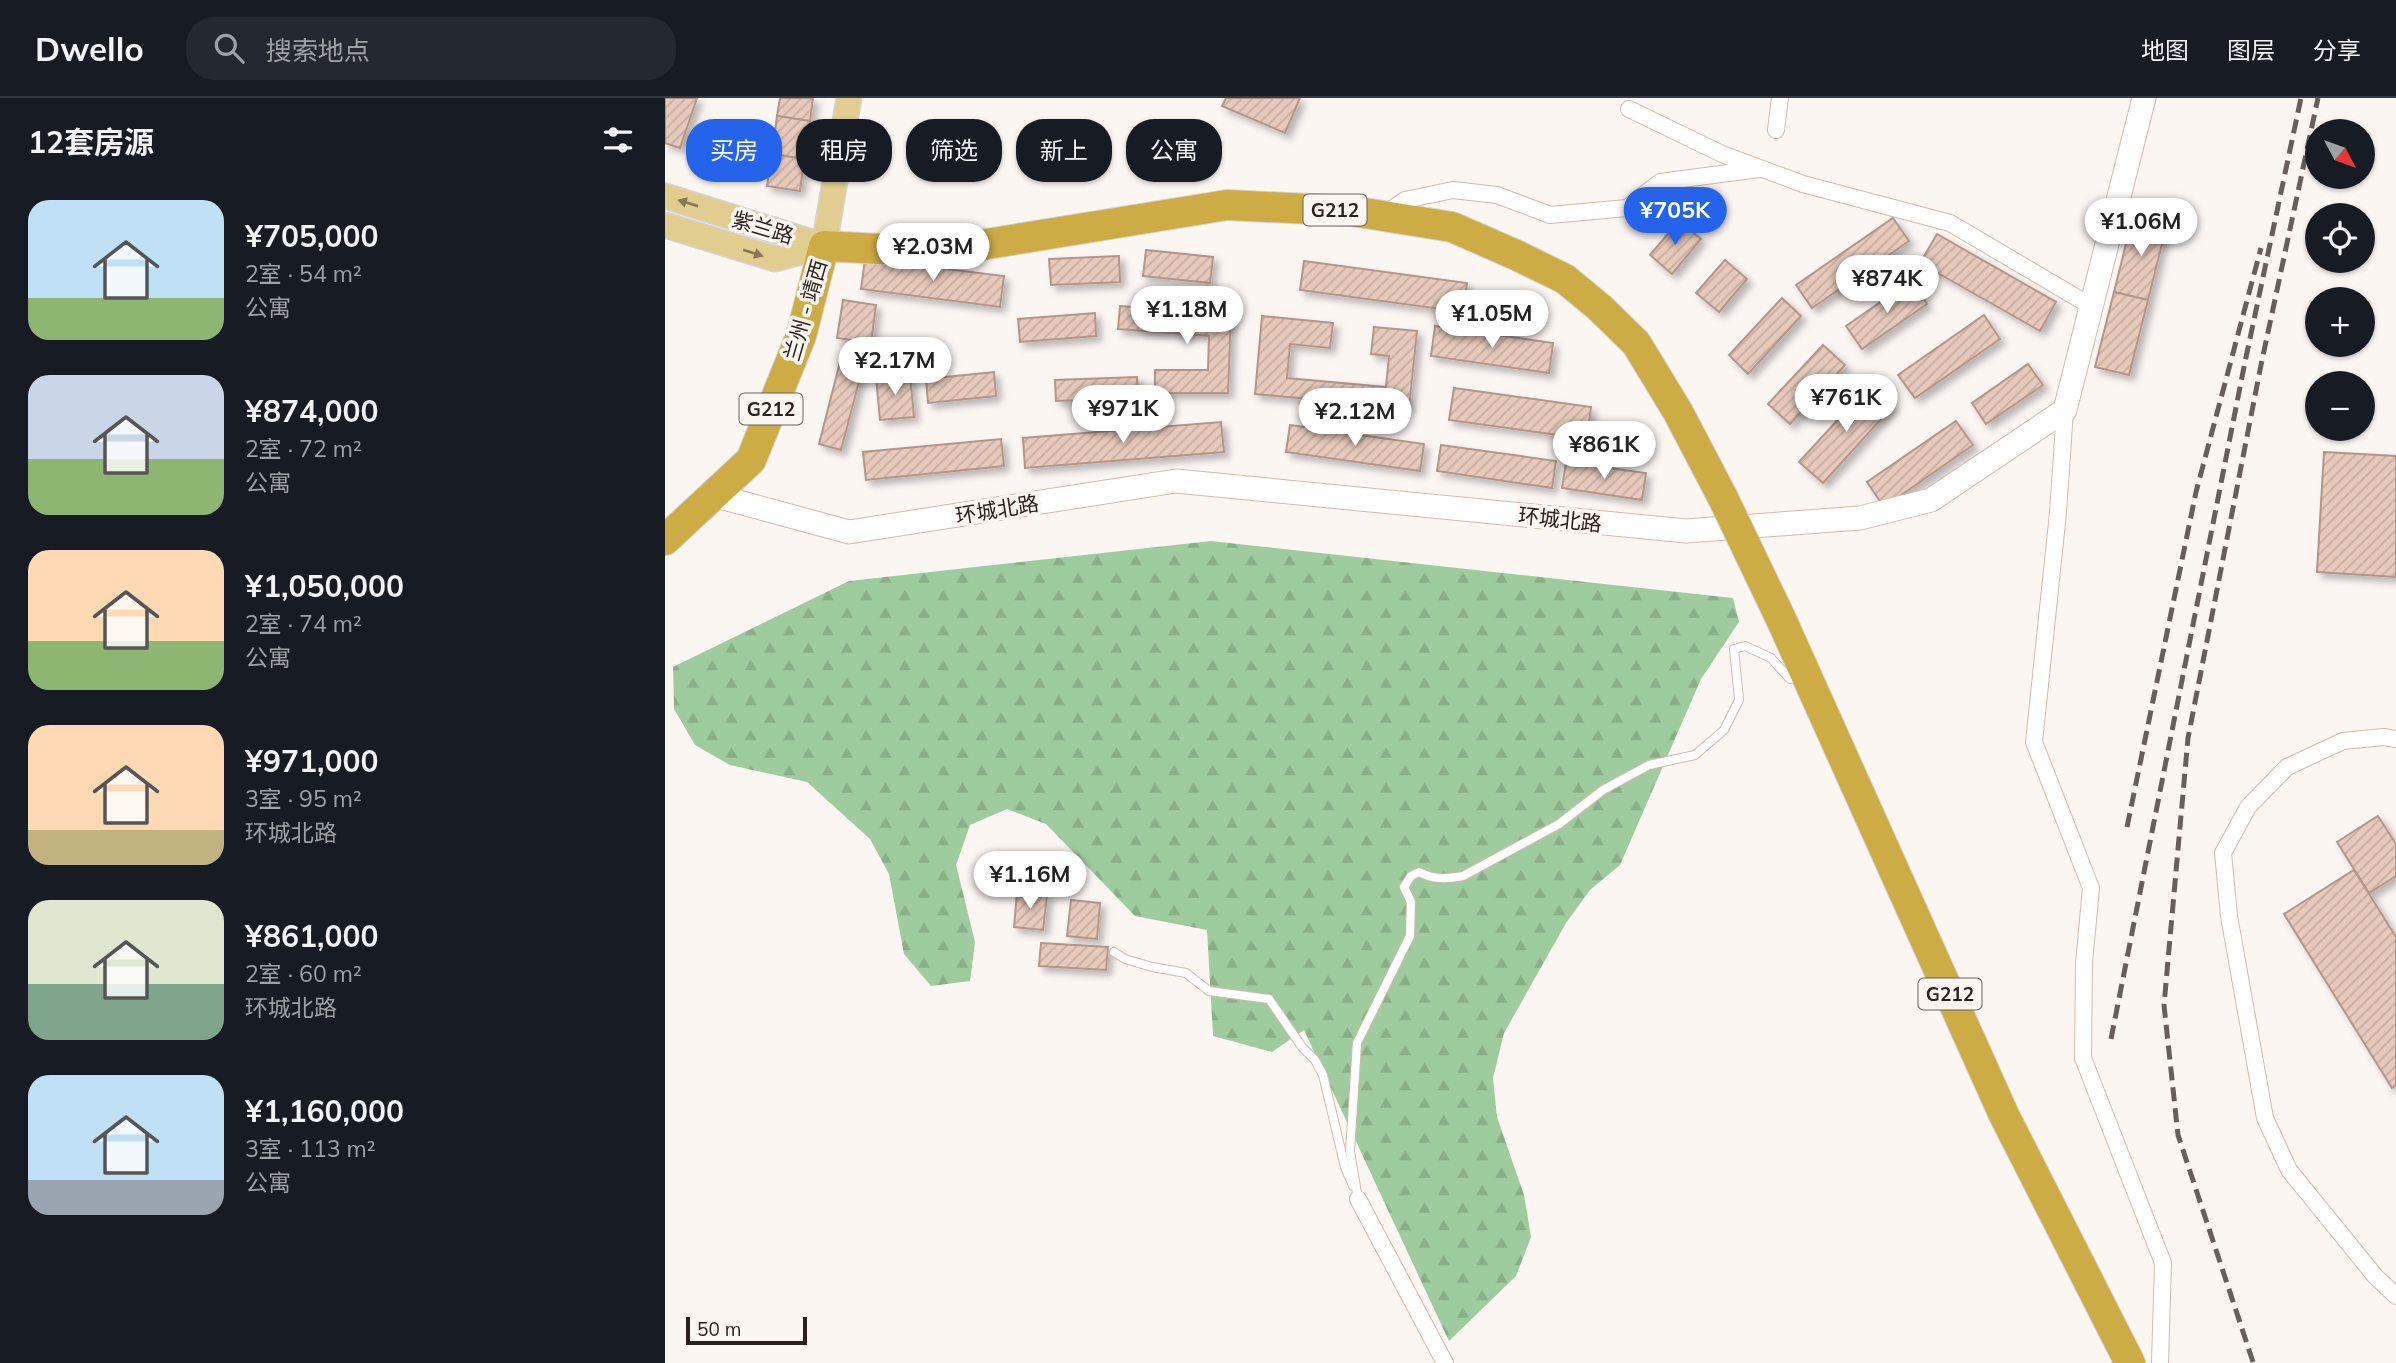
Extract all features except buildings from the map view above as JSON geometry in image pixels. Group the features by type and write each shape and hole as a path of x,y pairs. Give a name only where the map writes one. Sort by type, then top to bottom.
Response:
{"highway":[{"name":"G212","path":"824,246 938,252 1227,205 1352,211 1452,227 1565,279 1599,307 1636,343 1678,412 1723,498 1807,675 2004,1115 2130,1363"},
{"name":"兰州 - 靖西","path":"665,540 751,460 801,336 824,246"}],"main road":[{"path":"824,246 849,98"},
{"name":"紫兰路","path":"665,196 824,246"},
{"name":"紫兰路","path":"665,225 775,259 824,246"}],"street":[{"path":"1776,130 1780,98"},
{"path":"2144,98 2065,410 2058,513 2034,743 2091,888 2084,963 2083,1058 2163,1263 2160,1363"},
{"path":"1629,109 1723,154 1803,184 1949,223 2091,306"},
{"path":"1381,216 1405,200 1453,190 1497,195 1550,215 1627,208 1661,181 1762,168"},
{"name":"环城北路","path":"713,495 849,532 1176,481 1686,531 1860,517 1931,500 2065,410"},
{"path":"2396,739 2384,737 2343,741 2287,767 2248,807 2223,853 2229,916 2265,1118 2289,1170 2375,1276 2396,1296"},
{"path":"1358,1199 1445,1363"}],"lane":[{"path":"1358,1199 1350,1151 1357,1043 1410,936 1411,902 1404,887 1411,876 1419,872 1431,878 1463,876 1559,824 1603,790 1649,765 1695,755 1724,730 1739,700 1734,649 1745,646 1771,658 1790,679 1807,675"},
{"path":"1114,952 1125,959 1151,967 1186,973 1209,991 1269,999 1324,1075 1345,1167 1358,1199"}],"green space":[{"path":"1211,541 1733,598 1739,622 1701,679 1620,865 1590,890 1566,923 1504,1033 1493,1078 1497,1117 1524,1195 1531,1237 1516,1276 1449,1341 1304,1030 1272,1052 1213,1036 1207,930 1135,916 1046,824 1007,809 970,825 956,865 975,942 970,981 931,986 904,954 889,874 870,839 807,782 730,765 695,745 674,709 673,667 849,581"}],"railway":[{"path":"2111,1039 2245,362 2301,98"},
{"path":"2253,1362 2178,1135 2164,1005 2188,738 2261,365 2318,98"},
{"path":"2127,827 2196,492 2261,248"}]}
